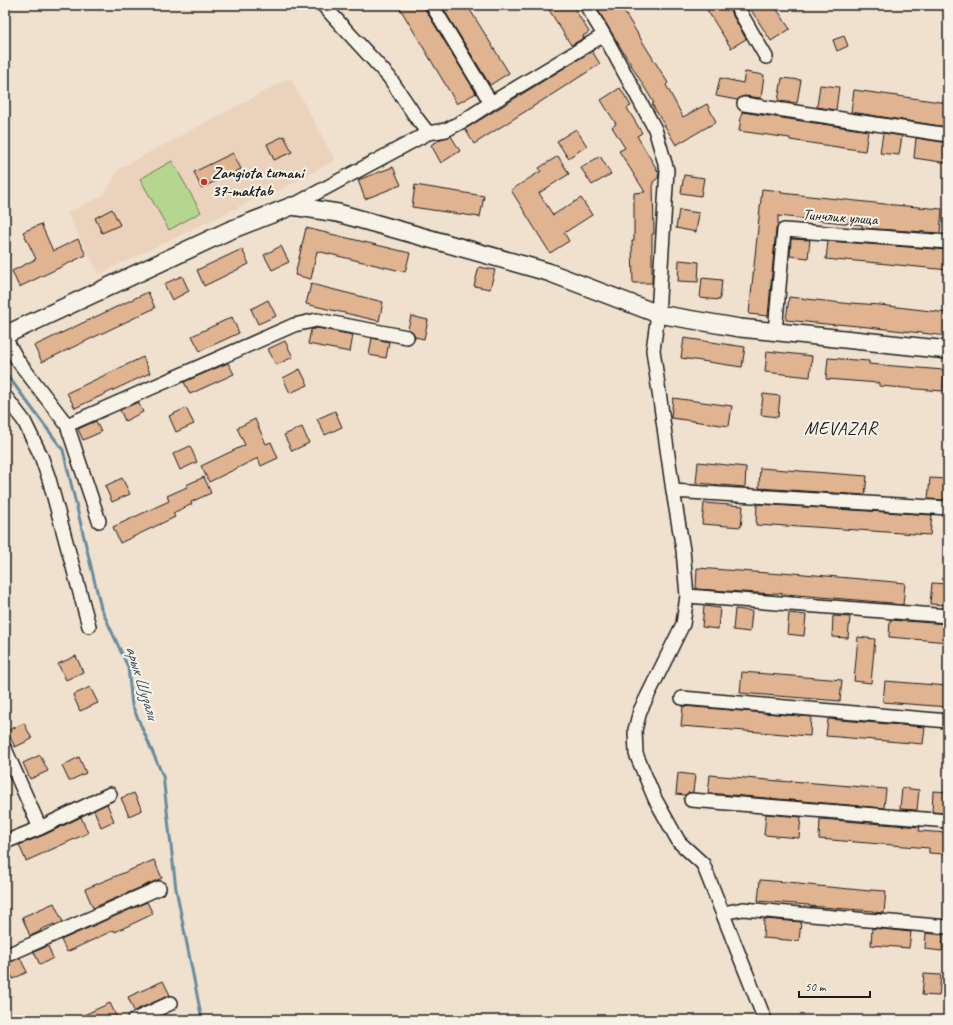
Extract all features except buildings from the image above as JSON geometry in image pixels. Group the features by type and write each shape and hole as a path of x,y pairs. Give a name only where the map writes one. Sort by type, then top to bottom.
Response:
{"main road":[{"path":"5,336 228,231 292,206 338,213 548,272 658,314 740,328 948,350"}],"street":[{"path":"323,5 389,77 428,133"},
{"path":"432,5 491,103"},
{"path":"586,5 655,128 667,170 658,314 653,350 683,550 687,596 683,624 640,711 635,730 636,754 655,799 679,842 703,864 765,1020"},
{"path":"736,5 766,57"},
{"path":"292,206 428,133 446,130 465,120 604,35"},
{"path":"744,104 948,135"},
{"name":"Тинчлик улица","path":"775,332 784,230 948,242"},
{"path":"67,425 294,325 317,320 407,337"},
{"path":"5,336 18,361 67,425 99,521"},
{"path":"5,396 24,421 49,479 89,626"},
{"path":"673,491 948,508"},
{"path":"687,596 948,616"},
{"path":"682,698 948,721"},
{"path":"5,749 40,828"},
{"path":"5,842 40,828 110,794"},
{"path":"691,800 948,821"},
{"path":"5,956 159,888"},
{"path":"723,913 743,909 948,926"},
{"path":"134,1020 171,1003"}],"shaded area":[{"name":"Zangiota tumani 37-maktab","path":"290,78 335,160 261,200 260,197 99,274 67,213 104,195 120,168"}],"green space":[{"path":"172,161 201,212 169,230 140,179"}],"waterway":[{"name":"арык Шузали","path":"5,372 63,450 101,608 128,667 132,705 163,776 176,889 202,1020"}],"place":[{"name":"Zangiota tumani 37-maktab","path":"204,182"}],"district":[{"name":"MEVAZAR","path":"841,428"}]}
